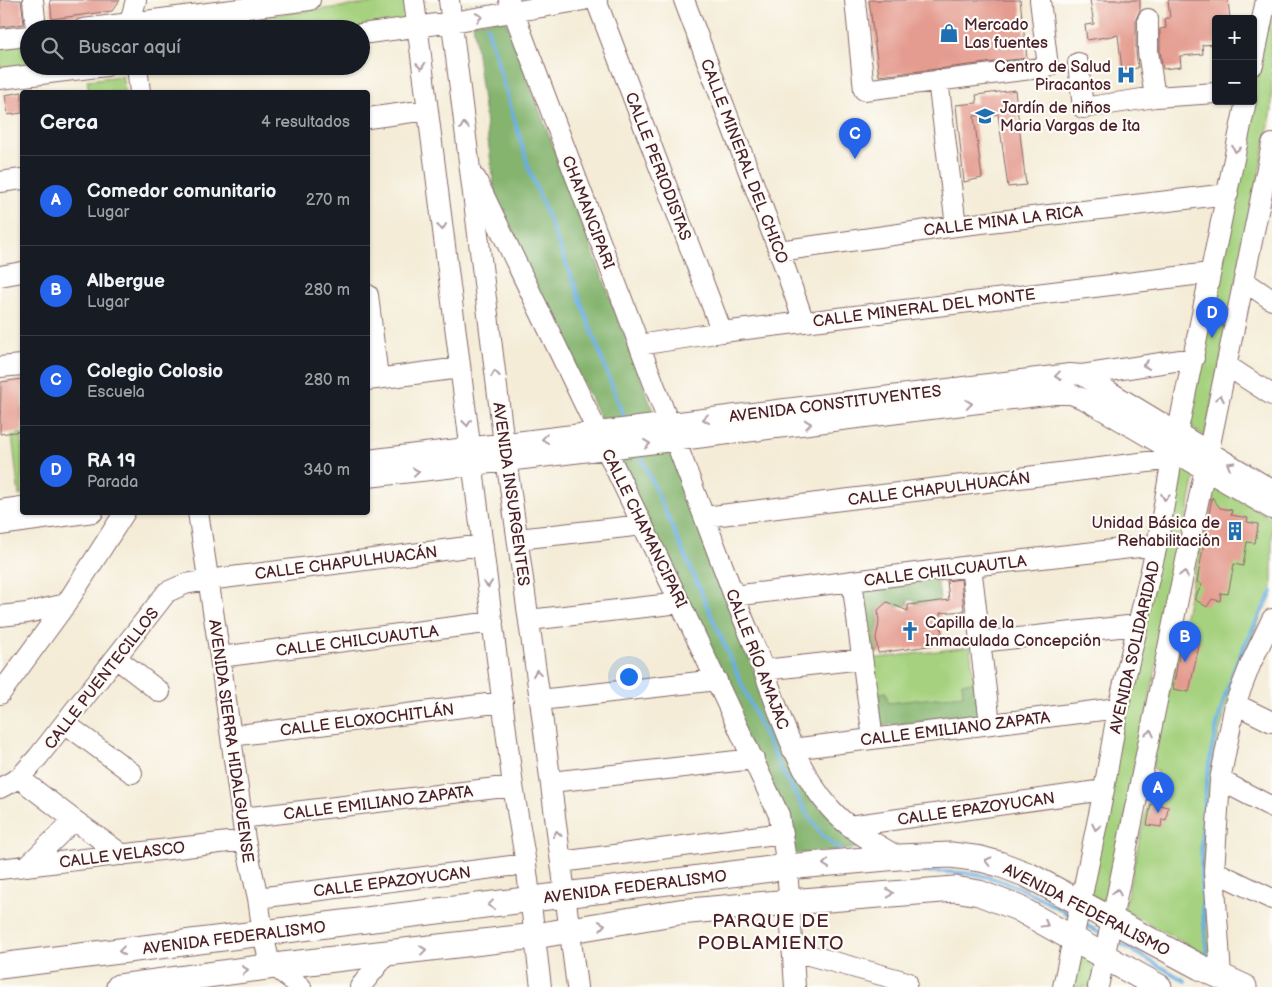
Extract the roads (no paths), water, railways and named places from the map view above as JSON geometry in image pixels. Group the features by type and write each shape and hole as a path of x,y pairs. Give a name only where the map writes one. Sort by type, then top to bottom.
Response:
{"main road":[{"name":"AVENIDA FEDERALISMO","path":"0,966 786,867 898,857 950,855 981,859 1028,875 1079,904 1200,967 1244,987"},
{"name":"AVENIDA FEDERALISMO","path":"124,987 274,966 535,936 679,912 955,889 979,892 1018,908 1159,987"}],"street":[{"path":"33,0 35,20"},
{"path":"131,20 136,0"},
{"path":"159,20 238,4 310,0"},
{"path":"414,0 513,786 526,864 541,987"},
{"name":"AVENIDA INSURGENTES","path":"449,0 505,453 540,700 577,987"},
{"path":"370,33 452,22 511,6 584,0"},
{"name":"CALLE PERIODISTAS","path":"596,0 722,332"},
{"name":"CALLE MINERAL DEL CHICO","path":"684,0 779,250 804,322"},
{"path":"856,0 864,90 1048,67 1040,0"},
{"path":"1254,60 1266,0"},
{"name":"CHAMANCIPARI","path":"511,6 672,432"},
{"path":"1148,19 1148,52 1155,97"},
{"path":"0,39 20,37"},
{"path":"1078,63 1083,108 1155,97 1212,92"},
{"path":"0,79 42,83 72,75"},
{"path":"138,75 140,90"},
{"path":"938,80 956,226"},
{"name":"AVENIDA SOLIDARIDAD","path":"1063,987 1104,790 1118,708 1157,545 1210,273 1245,105"},
{"path":"370,118 427,110"},
{"name":"AVENIDA SOLIDARIDAD","path":"1098,987 1110,920 1226,365 1244,282 1266,207 1272,144"},
{"name":"CALLE CHAMANCIPARI","path":"468,164 603,441 779,815 783,833 790,902 796,987"},
{"path":"0,182 20,179"},
{"name":"CALLE MINA LA RICA","path":"779,250 956,226 1228,194"},
{"path":"0,276 20,272"},
{"name":"CALLE MINERAL DEL MONTE","path":"639,345 722,332 1210,273"},
{"path":"1244,282 1272,300"},
{"path":"370,328 373,379 460,368"},
{"path":"1082,375 1194,358"},
{"path":"0,367 20,365"},
{"path":"1226,365 1272,395"},
{"name":"AVENIDA CONSTITUYENTES","path":"370,477 471,457 889,405 1070,374 1082,375 1175,448"},
{"name":"AVENIDA CONSTITUYENTES","path":"889,405 1071,394 1086,400 1175,448 1272,490"},
{"name":"CALLE RÍO AMAJAC","path":"672,432 764,670 792,749 810,782 831,809 849,826 898,857"},
{"name":"CALLE CHAPULHUACÁN","path":"705,517 1175,448"},
{"name":"AVENIDA CONSTITUYENTES","path":"370,460 471,457"},
{"name":"AVENIDA CONSTITUYENTES","path":"1207,461 1272,509"},
{"path":"0,510 20,507"},
{"path":"0,525 72,515"},
{"path":"0,694 66,604 123,515"},
{"name":"AVENIDA SIERRA HIDALGUENSE","path":"198,515 245,840 268,956 274,966"},
{"path":"518,539 643,525"},
{"name":"CALLE CHAPULHUACÁN","path":"208,580 483,545"},
{"name":"CALLE CHILCUAUTLA","path":"734,596 1157,545"},
{"path":"971,566 990,724"},
{"name":"CALLE PUENTECILLOS","path":"0,788 18,778 38,758 167,592 185,584 208,580"},
{"path":"852,581 873,739"},
{"path":"529,620 680,603"},
{"path":"0,616 26,613 66,604"},
{"path":"1221,976 1214,870 1220,780 1235,704 1251,663 1272,619"},
{"name":"CALLE CHILCUAUTLA","path":"220,657 493,622"},
{"path":"980,642 1137,625"},
{"path":"116,658 160,692"},
{"path":"764,670 862,659"},
{"path":"540,700 716,680"},
{"name":"CALLE ELOXOCHITLÁN","path":"231,736 503,702"},
{"path":"1235,704 1272,722"},
{"name":"CALLE EMILIANO ZAPATA","path":"792,749 1118,708"},
{"path":"66,724 132,772"},
{"path":"550,782 754,759"},
{"path":"18,778 123,855"},
{"path":"1220,780 1272,807"},
{"name":"CALLE EMILIANO ZAPATA","path":"242,818 513,786"},
{"name":"CALLE EPAZOYUCAN","path":"849,826 1104,790"},
{"path":"27,866 74,820"},
{"path":"561,862 783,833"},
{"name":"CALLE VELASCO","path":"0,869 245,840"},
{"name":"CALLE EPAZOYUCAN","path":"258,898 526,864"},
{"path":"1214,870 1272,899"},
{"path":"794,951 907,982"},
{"path":"360,987 386,954"},
{"path":"274,966 301,987"}],"waterway":[{"path":"487,26 529,169 624,418"},
{"path":"639,452 759,723 784,775 809,817 823,836 839,849"},
{"path":"1207,956 1202,901 1201,843 1208,768 1219,718 1234,670 1272,592"},
{"path":"887,870 964,873 993,878 1020,888 1070,915"},
{"path":"1082,923 1102,934"},
{"path":"1119,943 1185,981"}],"place":[{"name":"Mercado Las fuentes","path":"949,33"},
{"name":"Centro de Salud Piracantos","path":"1126,75"},
{"name":"Jardín de niños Maria Vargas de Ita","path":"985,116"},
{"name":"Colegio Colosio","path":"855,159"},
{"name":"RA 19","path":"1212,338"},
{"name":"Unidad Básica de Rehabilitación","path":"1235,531"},
{"name":"Capilla de la Inmaculada Concepción","path":"910,631"},
{"name":"Albergue","path":"1185,662"},
{"name":"Comedor comunitario","path":"1158,813"}],"district":[{"name":"PARQUE DE POBLAMIENTO","path":"771,931"}]}
